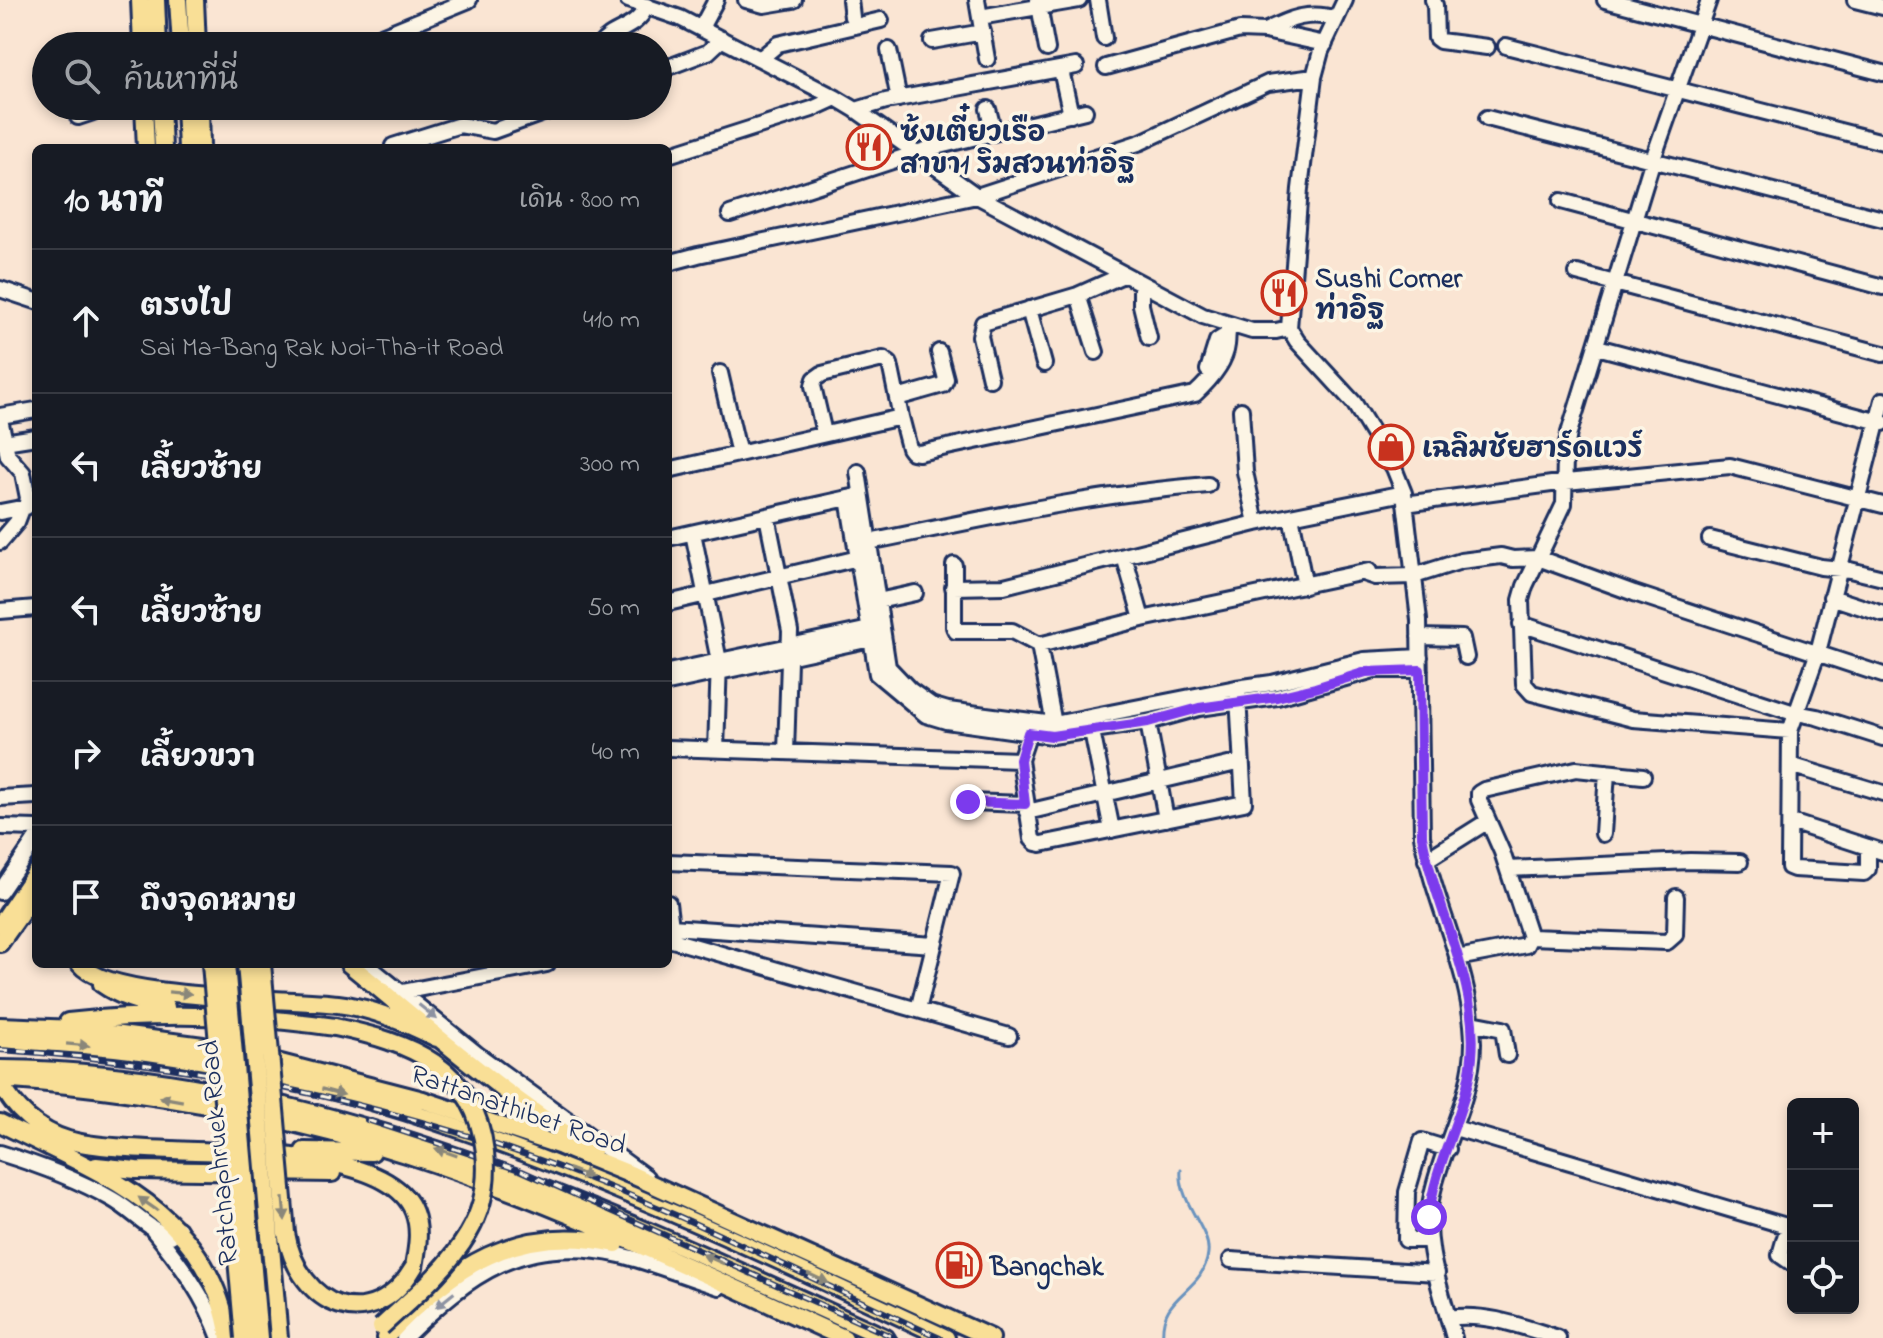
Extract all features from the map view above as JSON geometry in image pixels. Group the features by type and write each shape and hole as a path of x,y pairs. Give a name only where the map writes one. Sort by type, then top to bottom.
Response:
{"main road":[{"path":"140,0 141,32"},
{"path":"156,0 157,32"},
{"path":"178,0 180,32"},
{"path":"195,0 196,32"},
{"path":"145,120 146,144"},
{"path":"162,120 163,144"},
{"path":"188,144 195,120"},
{"path":"200,120 201,144"},
{"path":"0,925 32,878"},
{"path":"0,943 32,898"},
{"path":"84,968 118,994 138,1002 335,1027 392,1040 418,1051 440,1066 468,1096 484,1144 486,1175 484,1192 470,1231 443,1268 379,1334"},
{"path":"85,968 113,982 176,993 340,1004 390,1017 437,1038"},
{"path":"211,968 244,1338"},
{"name":"Ratchaphruek Road","path":"226,968 259,1338"},
{"name":"Ratchaphruek Road","path":"246,968 279,1338"},
{"path":"234,1152 271,1154 356,1168 393,1185 414,1211 418,1230 414,1267 396,1292 363,1307 328,1303 313,1291 293,1262 286,1233 262,968"},
{"path":"354,968 520,1102 632,1175"},
{"path":"23,1027 142,1014 228,1015"},
{"name":"Rattanathibet Road","path":"0,1026 75,1029 203,1046 423,1100 561,1146 632,1175 991,1338"},
{"name":"Rattanathibet Road","path":"0,1041 74,1045 201,1061 419,1114 504,1144 695,1221 945,1338"},
{"path":"201,1061 325,1074"},
{"path":"0,1069 73,1072 197,1088 286,1107 412,1140 584,1204 886,1338"},
{"path":"0,1081 11,1100 42,1129 68,1140 141,1150 343,1151 410,1156"},
{"path":"0,1081 71,1085 202,1104 263,1116 410,1156 496,1187 671,1259 844,1338"},
{"path":"0,1123 83,1164 130,1191 168,1218 179,1229 216,1288 229,1338"},
{"path":"83,1164 136,1170 344,1173 393,1185"},
{"path":"379,1334 445,1280 507,1246 550,1237 573,1237 623,1245 671,1259"},
{"path":"845,1270 945,1338"},
{"path":"801,1319 857,1338"}],"street":[{"path":"391,32 469,0"},
{"path":"628,0 701,28 836,98 977,196 1227,331 1266,332 1289,328"},
{"path":"701,28 716,0"},
{"path":"746,0 764,5 794,0"},
{"path":"850,0 852,17"},
{"path":"977,0 987,59"},
{"path":"932,41 1038,4 1079,0"},
{"path":"1098,0 1104,38"},
{"path":"1345,0 1314,77 1300,189 1289,328 1297,341 1354,403 1389,459 1404,499 1419,637 1421,817 1426,860 1457,958 1472,1023 1472,1060 1455,1128 1432,1193 1429,1217 1430,1240 1454,1338"},
{"path":"1433,0 1436,38 1487,47"},
{"path":"1605,0 1883,73"},
{"path":"1709,0 1653,159 1566,447 1564,504 1522,594 1524,684 1532,693 1633,719 1790,731"},
{"path":"1855,0 1883,7"},
{"path":"1038,4 1047,49"},
{"path":"617,32 640,19 647,6"},
{"path":"1265,31 1286,20 1308,15 1322,14 1336,19"},
{"path":"760,59 778,44 881,20"},
{"path":"1106,67 1240,30 1265,31 1325,44"},
{"path":"672,66 708,52 722,39"},
{"path":"1506,46 1883,142"},
{"path":"889,50 899,99"},
{"path":"856,110 1076,66"},
{"path":"730,214 916,152 1078,113 1061,70"},
{"path":"672,262 977,196 1141,142 1268,83 1314,77"},
{"path":"672,154 812,109 836,98"},
{"path":"988,109 994,132"},
{"path":"1487,118 1883,219"},
{"path":"399,144 460,125 493,131 523,120"},
{"path":"1561,201 1883,287"},
{"path":"1577,273 1883,354"},
{"path":"990,379 980,336 983,323 1078,295 1123,275"},
{"path":"1141,284 1141,305 1149,338"},
{"path":"0,289 32,300"},
{"path":"1078,295 1096,352"},
{"path":"1029,309 1044,364"},
{"path":"824,433 813,386 815,379 822,374 883,359 890,364 909,448 919,453 1195,394 1216,371 1227,345 1227,331"},
{"path":"1597,347 1880,422"},
{"path":"897,398 943,385 946,379 939,352"},
{"path":"720,373 739,454"},
{"path":"1791,822 1876,849 1868,869 1864,873 1791,869 1790,731 1818,652 1880,422 1883,400"},
{"path":"1241,410 1245,472 1256,523"},
{"path":"0,542 17,522 28,498 23,473 8,456 0,418 32,411"},
{"path":"672,469 901,417"},
{"path":"4,442 32,438"},
{"path":"953,587 1004,586 1291,516 1404,499 1730,466 1883,505"},
{"path":"858,472 855,497 878,601 877,674 926,715 946,721 1030,728 1238,694"},
{"path":"672,602 1077,500 1208,485"},
{"path":"672,537 855,497"},
{"path":"0,512 22,509"},
{"path":"767,516 781,576 790,650 786,752"},
{"path":"1291,516 1305,586"},
{"path":"693,533 719,666 716,750"},
{"path":"1710,539 1883,578"},
{"path":"866,552 877,632"},
{"path":"1124,556 1142,619"},
{"path":"954,565 956,631 1012,631 1039,645 1142,619 1363,573 1375,577 1447,567 1461,570 1502,565 1513,559 1538,558 1883,675"},
{"path":"878,601 915,593"},
{"path":"1831,597 1883,614"},
{"path":"0,611 32,608"},
{"path":"1521,624 1883,738"},
{"path":"672,682 719,666 877,632"},
{"path":"1419,637 1462,638 1466,657"},
{"path":"1039,645 1054,724"},
{"path":"1030,728 1052,736 1148,722 1285,680 1364,660 1420,663"},
{"path":"672,672 719,666"},
{"path":"1030,728 1020,760 1026,808 1032,839 1036,843 1244,803 1238,694"},
{"path":"1148,722 1166,819"},
{"path":"1092,731 1112,830"},
{"path":"672,748 1020,760"},
{"path":"968,802 1026,808 1106,794 1241,762"},
{"path":"1790,765 1883,793"},
{"path":"1457,958 1526,945 1530,937 1508,869 1478,798 1484,790 1576,769 1643,776"},
{"path":"1603,834 1607,772"},
{"path":"0,798 32,796"},
{"path":"1426,860 1488,821"},
{"path":"2,827 32,828"},
{"path":"2,885 32,844"},
{"path":"1508,869 1690,861 1740,862"},
{"path":"672,862 952,873 918,1010"},
{"path":"1530,937 1667,942 1675,935 1676,897"},
{"path":"672,936 934,945"},
{"path":"672,937 1009,1036"},
{"path":"371,968 489,1062 658,1186"},
{"path":"402,992 526,968"},
{"path":"1472,1023 1503,1029 1507,1055"},
{"path":"1455,1128 1787,1226"},
{"path":"25,1161 31,1138"},
{"path":"1430,1240 1406,1240 1407,1192 1422,1141 1448,1149"},
{"path":"0,1153 92,1188 118,1202 162,1234 171,1236 179,1229"},
{"path":"149,1225 192,1280 209,1309 220,1338"},
{"path":"1787,1235 1780,1255 1787,1260"},
{"path":"404,1338 437,1306 484,1271 503,1262 557,1249 578,1248 622,1255 754,1297"},
{"path":"1231,1260 1437,1273"},
{"path":"1448,1318 1467,1315 1558,1338"}],"waterway":[{"path":"1163,1338 1168,1311 1199,1277 1208,1253 1205,1235 1184,1194 1181,1170"}],"railway":[{"path":"0,1050 134,1063 266,1084 462,1134 631,1196 940,1338"},
{"path":"367,1120 522,1171 895,1338"}],"place":[{"name":"ซ้งเตี๋ยวเรือ สาขา1 ริมสวนท่าอิฐ","path":"869,147"},
{"name":"Sushi Corner ท่าอิฐ","path":"1284,293"},
{"name":"เฉลิมชัยฮาร์ดแวร์","path":"1391,447"},
{"name":"Bangchak","path":"959,1265"}],"route":[{"path":"968,802 1025,804 1020,760 1028,733 1052,736 1148,722 1199,708 1277,697 1374,670 1420,670 1422,836 1426,860 1465,985 1473,1045 1460,1113 1432,1193 1429,1217"}]}
